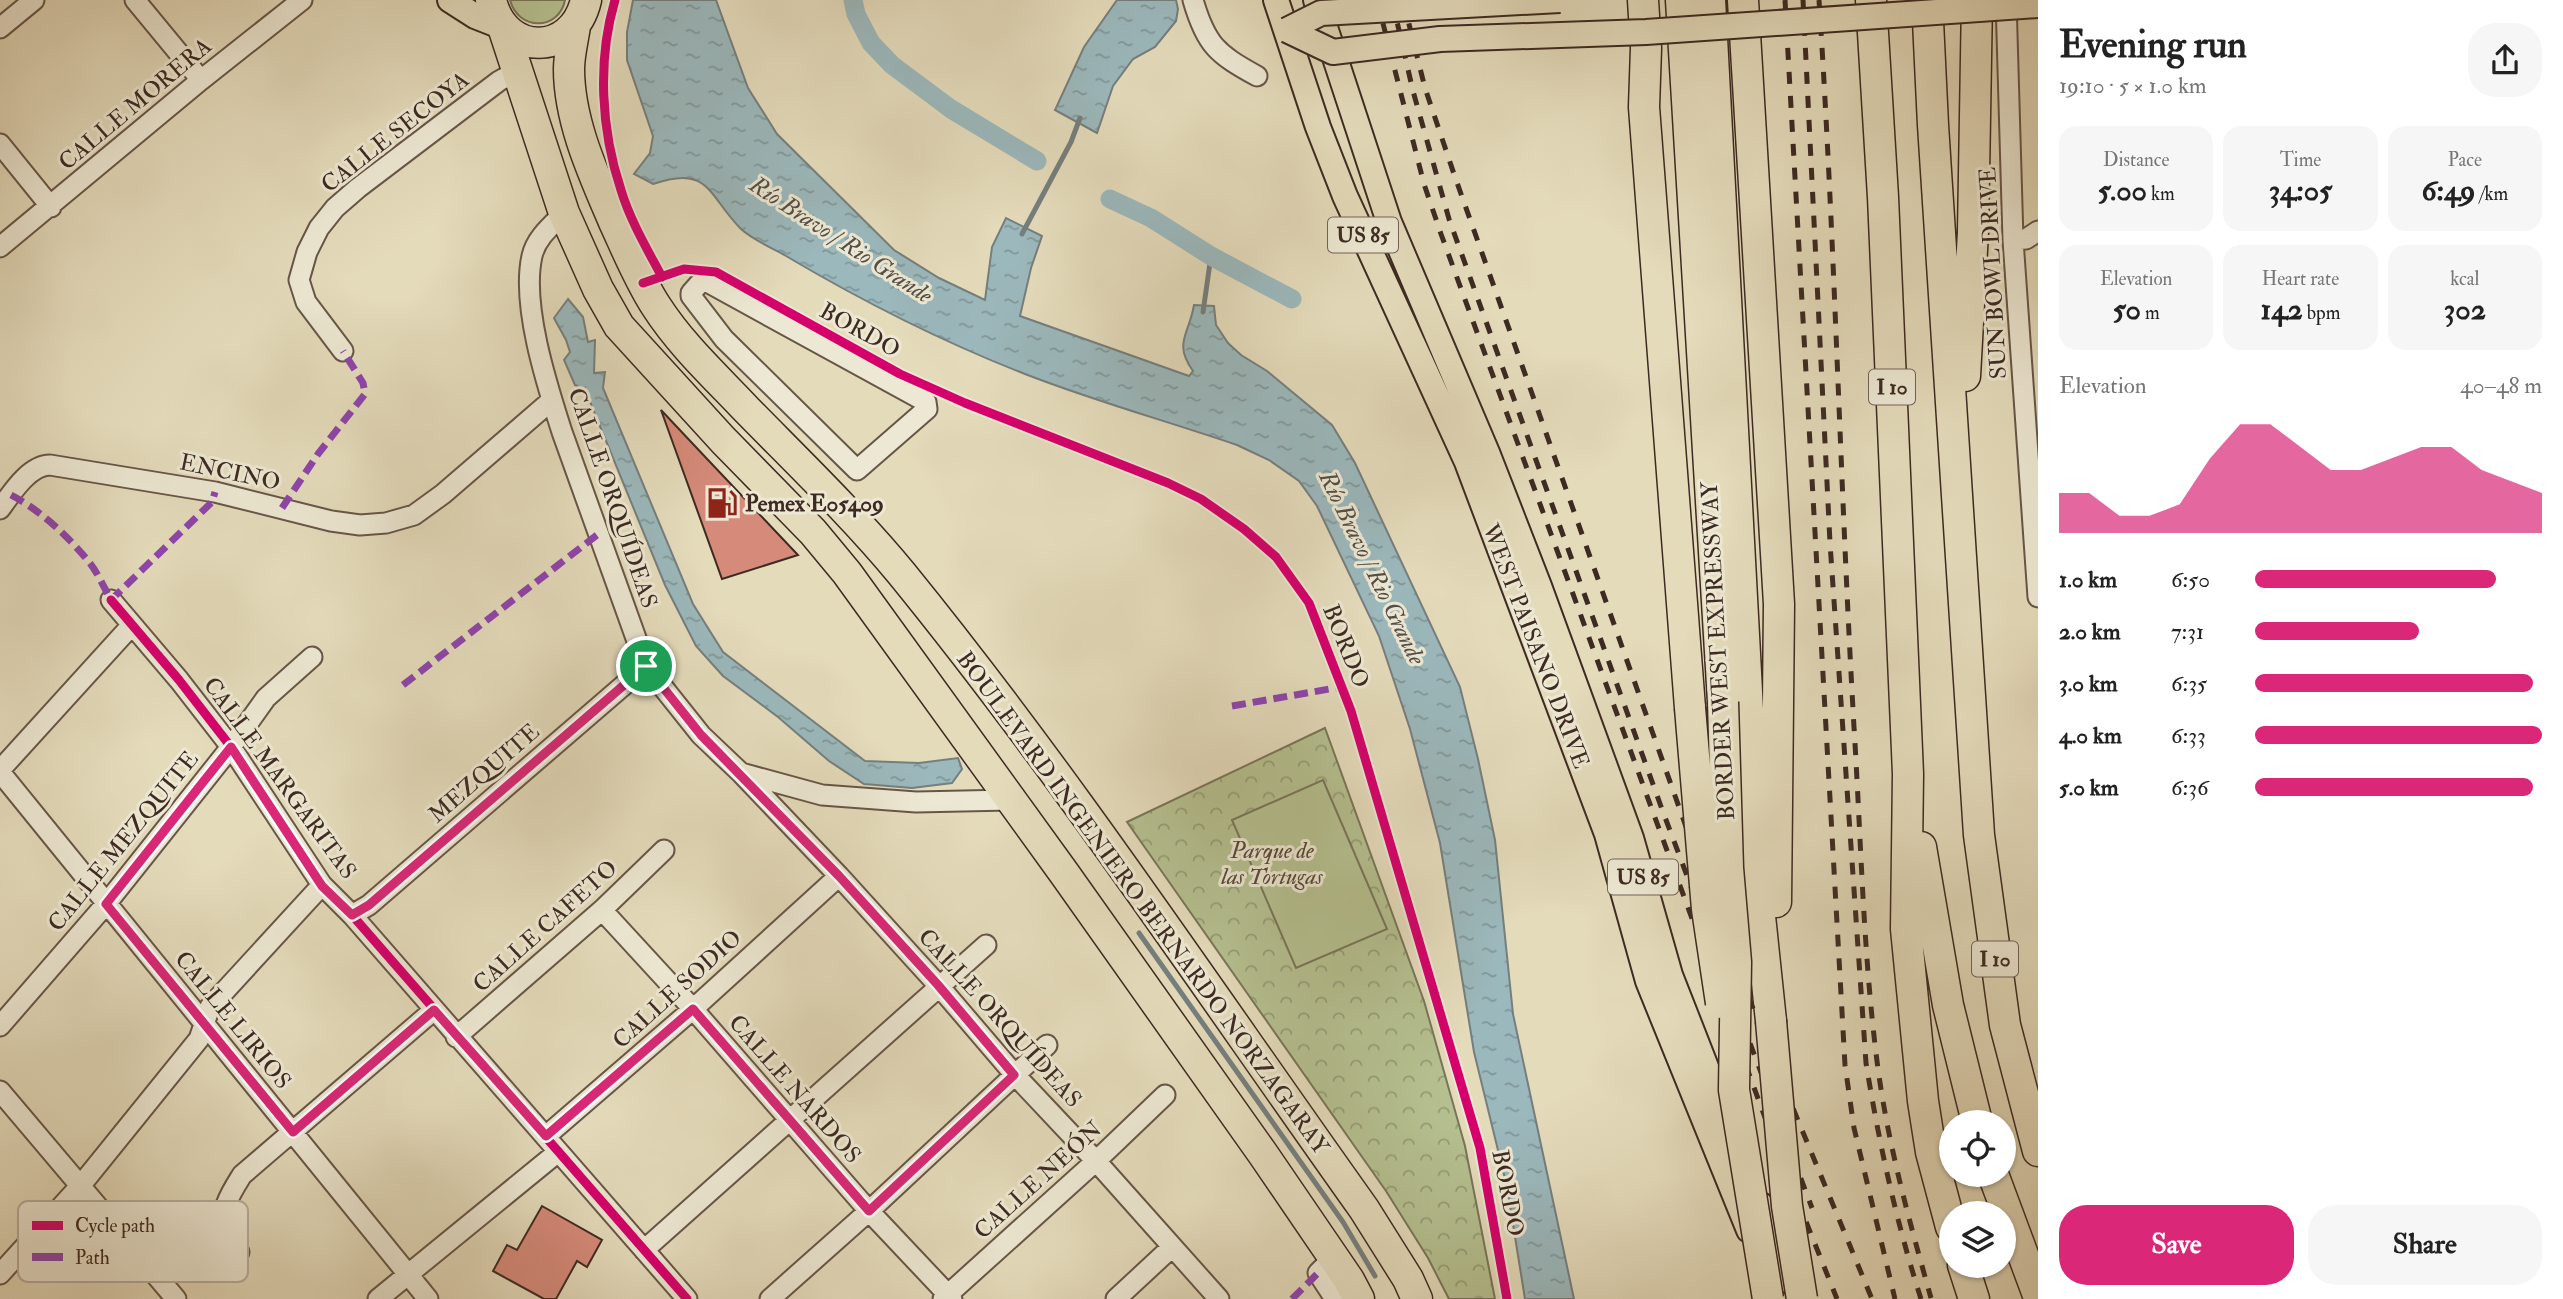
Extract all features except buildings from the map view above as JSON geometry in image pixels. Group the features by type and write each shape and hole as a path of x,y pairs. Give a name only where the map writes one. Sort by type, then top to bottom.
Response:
{"highway":[{"name":"BOULEVARD INGENIERO BERNARDO NORZAGARAY","path":"491,0 494,14 503,27 564,214 598,289 619,326 723,440 813,532 847,573 926,679 1264,1154 1325,1266 1349,1280 1359,1299"},
{"path":"1643,0 1646,32 1644,107 1691,721 1707,909 1734,1090"},
{"name":"BORDER WEST EXPRESSWAY","path":"1681,0 1735,703 1771,1021 1787,1206 1800,1299"},
{"name":"BORDER WEST EXPRESSWAY","path":"1710,0 1735,703 1728,868 1736,962 1734,1090 1768,1299"},
{"name":"I 10","path":"1871,0 1884,211 1909,774 1948,1005 1974,1110"},
{"name":"I 10","path":"1927,0 1979,835 2005,1024 2038,1151"},
{"path":"1957,509 1973,232 1977,0"},
{"name":"BOULEVARD INGENIERO BERNARDO NORZAGARAY","path":"581,13 569,71 572,98 582,139 595,177 634,266 656,306 680,338 851,514 1058,777 1364,1209 1408,1279 1417,1299"},
{"path":"503,27 514,36 540,43 553,41 565,35 581,13"},
{"path":"1745,13 1747,95 1779,604 1776,892 1771,1021"},
{"path":"759,477 788,452"},
{"path":"1909,774 1906,929 1931,1152 1944,1201"},
{"path":"1998,1187 2038,1295"},
{"path":"1967,1278 1974,1299"}],"main road":[{"path":"450,0 475,16 503,27"},
{"name":"WEST PAISANO DRIVE","path":"1276,0 1318,127 1345,196 1478,458 1607,834 1648,981 1777,1299"},
{"path":"1560,0 1319,6 1286,30 1333,52 1440,40 1646,32 1745,13 2038,5"},
{"name":"WEST PAISANO DRIVE","path":"1319,6 1389,222 1478,458 1631,838 1670,975 1800,1299"}],"street":[{"path":"0,27 34,0"},
{"path":"135,0 201,80"},
{"name":"CALLE MORERA","path":"0,247 302,0"},
{"path":"1193,0 1209,42 1222,54 1257,76"},
{"name":"SUN BOWL DRIVE","path":"2006,0 2013,240 2038,597"},
{"name":"CALLE SECOYA","path":"343,351 306,302 299,280 307,252 319,228 335,208 358,188 499,81 517,71"},
{"path":"0,144 51,206"},
{"name":"CALLE ORQUÍDEAS","path":"564,214 542,234 532,255 531,310 552,400 597,536 646,666 701,735 839,876 938,985 1014,1075 1096,1161 1219,1299"},
{"path":"2013,240 2026,239 2038,231"},
{"path":"709,282 926,402 928,407 857,470 724,339 697,306 691,293 699,284 709,282"},
{"name":"ENCINO","path":"4,496 34,469 50,465 215,492 331,521 360,525 386,523 414,515 443,494 552,400"},
{"path":"2026,409 2038,427"},
{"name":"CALLE MARGARITAS","path":"111,600 231,747 322,886 352,915 687,1299"},
{"path":"0,771 131,626"},
{"name":"CALLE MEZQUITE","path":"0,1026 106,904 231,747 266,698 312,657"},
{"name":"MEZQUITE","path":"352,915 369,905 646,666"},
{"name":"CALLE LIRIOS","path":"0,771 428,1299"},
{"name":"CALLE ORQUÍDEAS","path":"741,773 822,795 916,802 1010,800"},
{"name":"CALLE CAFETO","path":"456,1037 602,910 664,850"},
{"name":"CALLE SODIO","path":"546,1136 693,1009 839,876"},
{"path":"66,1201 199,1040 210,1007 322,886"},
{"name":"CALLE NARDOS","path":"602,910 948,1298"},
{"path":"644,1250 986,944"},
{"path":"228,1201 242,1175 434,1010"},
{"path":"770,1299 1047,1045"},
{"path":"0,1091 94,1201"},
{"name":"CALLE NEÓN","path":"948,1298 1165,1095"},
{"path":"378,1299 558,1152"},
{"path":"1116,1299 1172,1247"},
{"path":"0,1274 18,1254"},
{"path":"1325,1266 1335,1299"},
{"path":"162,1282 176,1299"}],"green space":[{"path":"510,0 565,0 555,17 538,23 521,17"},
{"name":"Parque de las Tortugas","path":"1325,728 1424,1001 1465,1146 1495,1299 1449,1299 1428,1258 1386,1191 1127,822"},
{"path":"1323,780 1387,929 1296,968 1232,820"}],"water":[{"name":"Río Bravo / Rio Grande","path":"633,0 716,0 748,88 777,134 894,250 939,278 985,300 992,247 1006,218 1042,236 1031,268 1020,316 1189,376 1193,371 1183,346 1194,305 1214,306 1216,325 1228,343 1241,355 1267,371 1332,425 1355,463 1460,687 1495,840 1513,1014 1574,1299 1525,1299 1507,1187 1474,1052 1440,843 1410,729 1379,636 1317,506 1299,481 1269,460 1237,445 1051,384 994,362 903,320 751,237 730,217 714,195 697,181 686,178 653,184 634,174 650,153 653,136 627,60 627,32"},
{"path":"1117,0 1176,0 1178,9 1176,21 1155,47 1133,59 1113,86 1097,133 1055,110 1084,47"},
{"path":"568,299 583,317 588,342 595,340 594,373 605,372 603,388 693,604 723,652 865,761 919,763 958,758 962,769 952,783 912,788 864,784 829,761 778,717 723,676 696,646 665,585 586,392 575,385 564,360 570,352 554,318"}],"waterway":[{"path":"853,0 856,14 871,43 892,65 951,109 1037,161"},
{"path":"1022,234 1071,142 1080,118"},
{"path":"1110,199 1151,218 1211,256 1292,299"},
{"path":"1203,312 1211,256"},
{"path":"1139,933 1343,1222 1375,1276"}],"railway":[{"path":"1377,0 1424,184 1441,234 1771,1134 1837,1299"},
{"path":"1392,0 1413,91 1449,219 1663,812 1812,1208"},
{"path":"1403,0 1425,88 1455,177 1711,897 1766,1043 1872,1299"},
{"path":"1785,0 1845,1065 1854,1128 1895,1299"},
{"path":"1803,0 1830,543 1866,1063 1889,1182 1921,1299"},
{"path":"1819,0 1868,978 1887,1121 1931,1298"}],"marked path":[{"path":"282,508 318,454 365,394 363,383 343,351"},
{"path":"11,495 43,516 72,543 92,566 111,600 212,502 215,492"},
{"path":"403,685 597,535"},
{"path":"1232,706 1341,687"},
{"path":"1292,1299 1318,1273"}],"cycle path":[{"path":"615,0 609,23 604,71 609,144 629,212 662,277"},
{"name":"BORDO","path":"643,283 684,269 716,272 900,374 965,403 1168,483 1201,499 1244,529 1276,557 1309,603 1351,711 1480,1148 1507,1299"},
{"path":"111,600 231,747 322,885 352,915 687,1299"}],"place":[{"name":"Pemex E05409","path":"722,503"}],"route":[{"path":"646,666 701,735 839,876 938,985 1014,1075 869,1211 693,1009 546,1136 434,1010 293,1132 106,904 231,747 322,886 352,915 369,905 646,666"}]}
